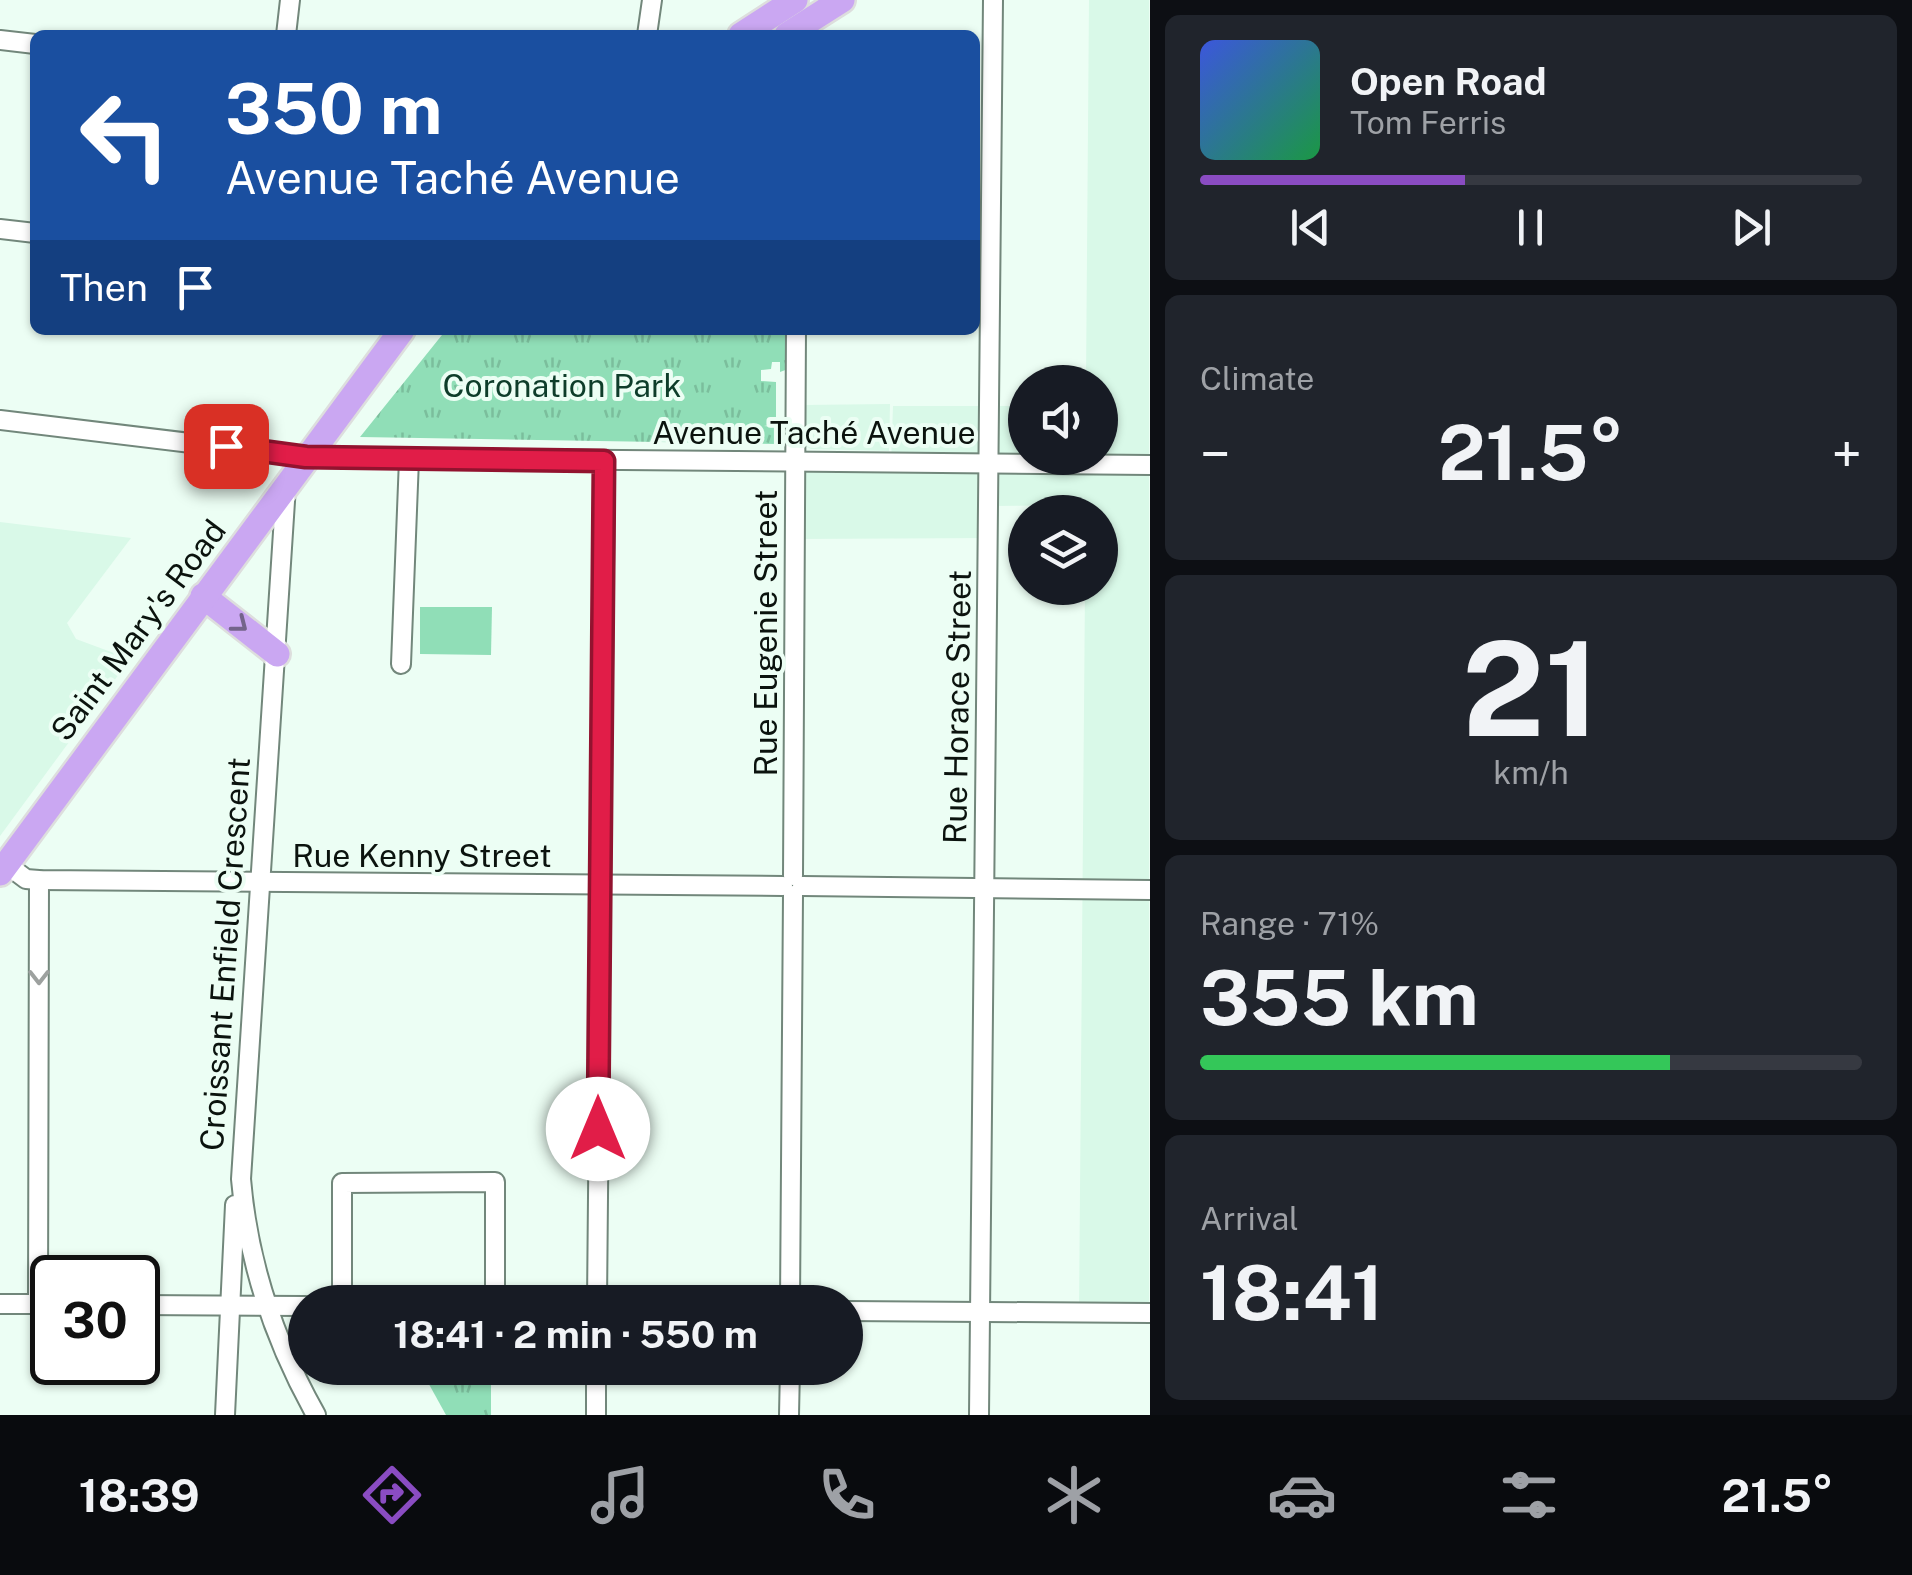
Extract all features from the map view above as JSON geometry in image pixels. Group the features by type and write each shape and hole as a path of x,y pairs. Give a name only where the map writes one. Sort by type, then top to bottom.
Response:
{"highway":[{"path":"749,30 794,0"},
{"path":"798,30 842,0"},
{"name":"Saint Mary's Road","path":"3,869 398,335"},
{"path":"203,596 277,654"}],"street":[{"path":"287,30 290,0"},
{"path":"649,30 652,0"},
{"path":"794,0 795,30"},
{"name":"Rue Horace Street","path":"979,1415 993,0"},
{"path":"0,40 30,43"},
{"path":"0,229 30,233"},
{"name":"Rue Eugenie Street","path":"790,1285 796,335"},
{"name":"Avenue Taché Avenue","path":"0,420 306,457 1150,465"},
{"path":"400,664 409,459"},
{"path":"597,1285 604,461"},
{"name":"Croissant Enfield Crescent","path":"287,484 240,1140 246,1228 267,1306 316,1415"},
{"name":"Rue Kenny Street","path":"3,869 39,880 1150,890"},
{"path":"39,880 44,1255"},
{"path":"224,1415 240,1140"},
{"path":"342,1285 342,1183 495,1182 495,1285"},
{"path":"0,1304 30,1304"},
{"path":"160,1305 288,1306"},
{"path":"863,1311 1150,1313"},
{"path":"596,1385 596,1415"},
{"path":"789,1415 790,1385"}],"shaded area":[{"path":"1089,0 1149,0 1149,1313 1079,1312 1085,605 1118,605 1118,495 1008,495 1008,506 991,506 990,538 797,539 796,462 891,464 893,406 1008,406 1008,475 1118,475 1118,365 1086,365"},
{"path":"890,404 889,451 811,449 803,445 802,405"},
{"path":"0,522 131,538 67,623 76,639 130,659 0,836"}],"green space":[{"name":"Coronation Park","path":"442,335 789,335 788,369 780,372 780,362 772,362 771,369 761,370 761,381 776,382 776,424 764,426 776,427 776,444 360,437"},
{"path":"420,607 492,607 491,655 420,654"},
{"path":"429,1385 491,1385 491,1415 446,1415"}],"route":[{"path":"226,446 306,457 604,461 598,1129"}]}
